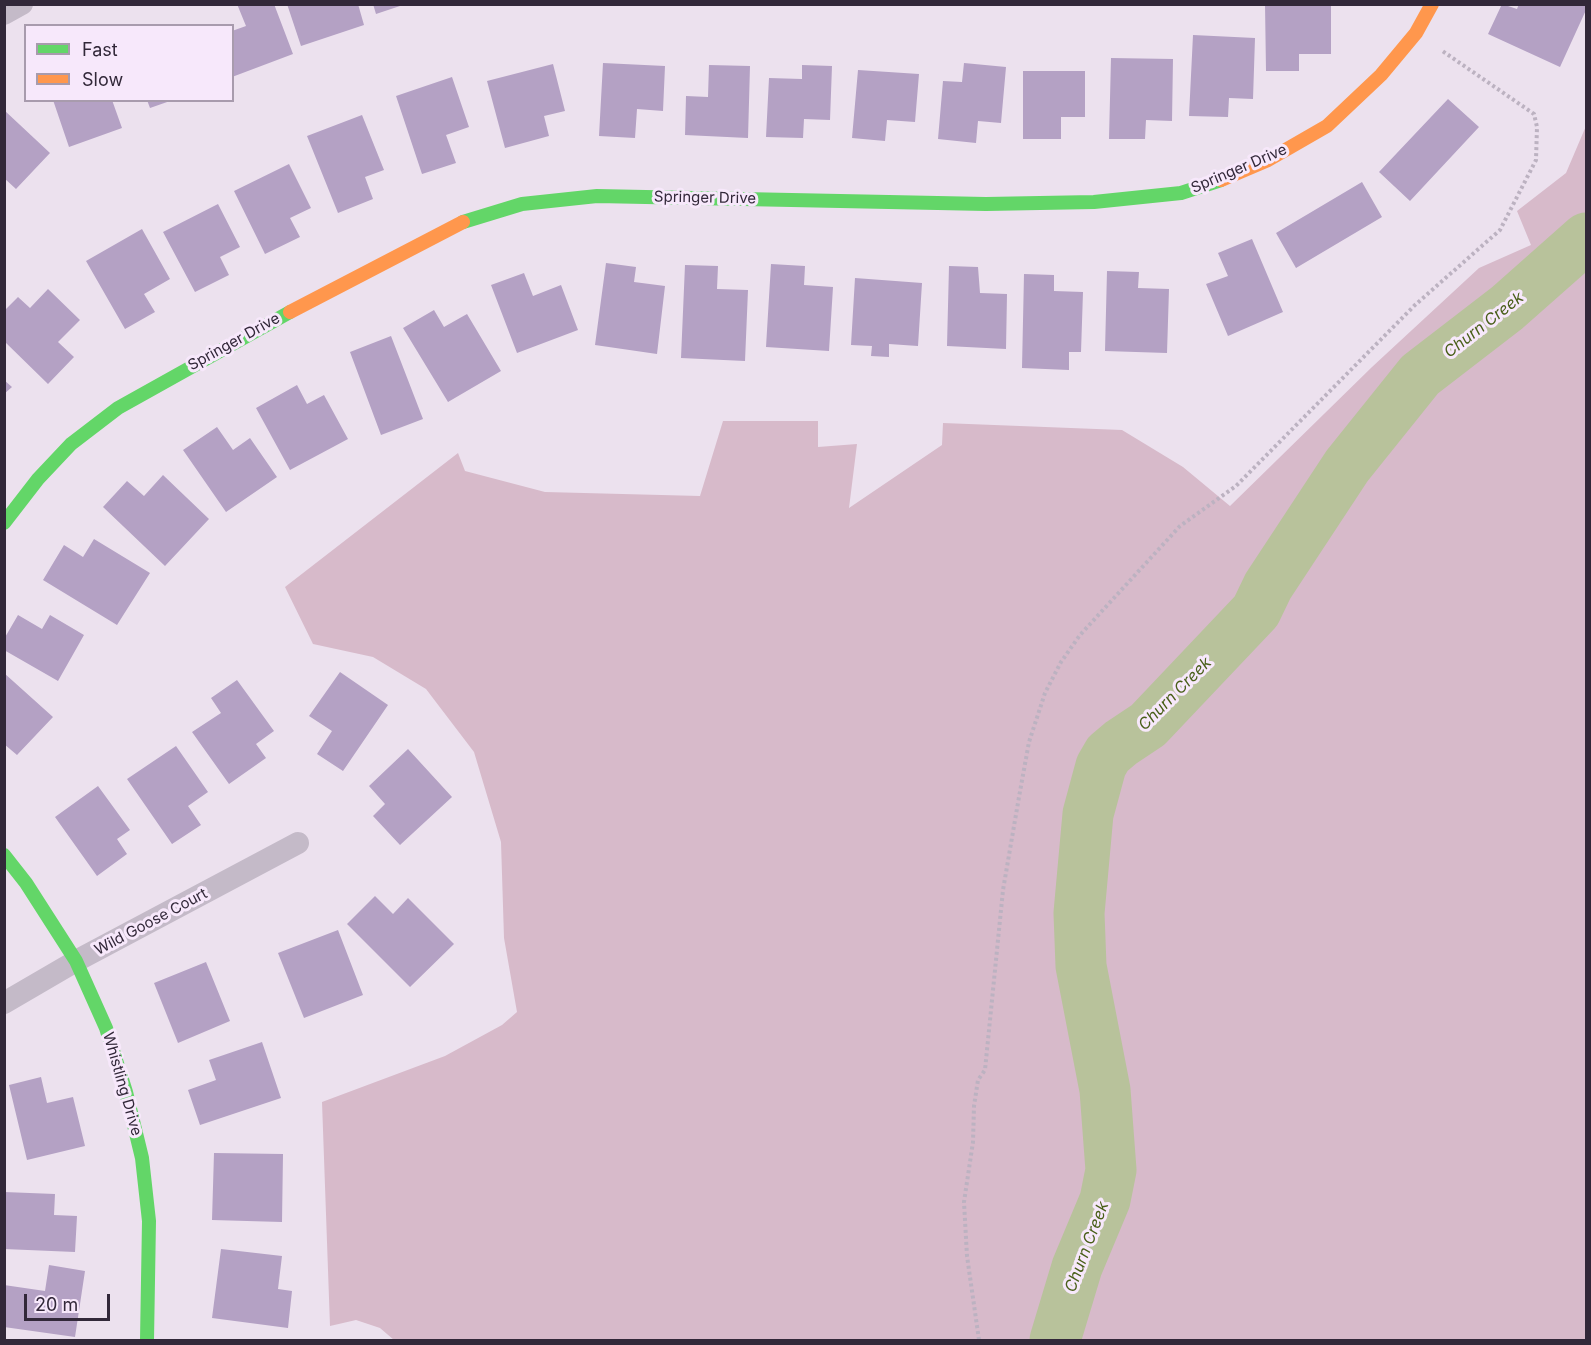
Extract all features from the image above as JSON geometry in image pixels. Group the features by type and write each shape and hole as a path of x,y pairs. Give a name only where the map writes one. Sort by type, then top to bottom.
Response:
{"street":[{"path":"4,14 22,4"},
{"name":"Springer Drive","path":"4,523 38,479 71,444 118,408 328,291 468,220 531,202 597,196 986,204 1158,198 1221,180 1268,160 1327,126 1365,92 1416,33 1432,4"},
{"name":"Wild Goose Court","path":"4,1004 76,962 298,843"},
{"name":"Whistling Drive","path":"4,855 32,891 76,962 113,1049 142,1158 150,1264 147,1341"}],"path":[{"path":"979,1341 967,1256 964,1202 973,1142 974,1106 978,1080 985,1070 1003,890 1029,742 1045,693 1061,662 1080,635 1180,526 1236,486 1415,305 1500,230 1536,160 1537,127 1534,114 1416,33"}],"shaded area":[{"path":"1586,126 1586,1340 394,1340 380,1328 356,1320 330,1326 322,1102 445,1056 502,1025 517,1012 504,938 501,842 474,752 426,689 373,657 313,644 285,587 458,453 465,471 545,492 700,496 723,421 818,421 818,447 857,444 849,508 942,445 943,423 1122,430 1183,467 1230,506 1372,367 1479,268 1531,245 1517,211 1566,173"}],"building":[{"path":"237,4 274,4 293,54 234,76 234,30 246,26"},
{"path":"287,4 358,4 364,25 301,46"},
{"path":"373,4 403,4 403,5 376,14"},
{"path":"1265,4 1331,4 1331,54 1299,54 1299,71 1266,71"},
{"path":"1502,4 1517,9 1519,4 1586,4 1586,10 1560,67 1488,34"},
{"path":"1193,35 1255,38 1253,99 1229,98 1228,117 1189,116"},
{"path":"1111,58 1173,59 1172,121 1146,120 1145,139 1109,139"},
{"path":"603,63 665,66 663,111 637,109 635,138 599,136"},
{"path":"964,63 1006,67 1001,123 978,121 976,143 938,139 943,81 962,82"},
{"path":"553,64 565,111 544,116 549,136 505,148 487,81"},
{"path":"709,65 750,66 748,138 685,135 686,96 708,97"},
{"path":"802,65 832,66 830,120 804,119 803,138 766,137 769,78 802,79"},
{"path":"858,70 919,74 915,122 887,120 885,141 852,138"},
{"path":"1023,71 1085,71 1085,117 1061,117 1061,139 1023,139"},
{"path":"452,77 469,127 446,135 456,163 422,174 396,96"},
{"path":"1448,99 1479,127 1410,201 1379,172"},
{"path":"54,102 113,102 122,128 69,147"},
{"path":"148,102 167,102 150,108"},
{"path":"4,110 50,153 16,189 4,178"},
{"path":"362,115 384,170 365,177 373,199 338,213 307,136"},
{"path":"289,164 311,208 290,218 300,237 265,254 234,191"},
{"path":"1362,182 1382,217 1296,268 1276,233"},
{"path":"218,204 240,247 220,257 229,275 195,292 163,232"},
{"path":"142,229 170,279 144,294 155,312 125,329 86,261"},
{"path":"1252,239 1283,312 1228,336 1206,284 1228,276 1218,253"},
{"path":"606,263 636,267 634,282 665,286 657,354 595,345"},
{"path":"771,264 805,266 804,285 833,287 829,351 766,347"},
{"path":"685,265 718,266 717,289 748,290 745,361 681,358"},
{"path":"949,266 978,267 980,293 1007,294 1006,349 947,346"},
{"path":"1107,271 1139,272 1138,288 1169,289 1167,353 1105,351"},
{"path":"524,273 533,296 561,285 578,330 517,353 491,285"},
{"path":"1024,274 1054,275 1054,291 1083,292 1081,352 1069,352 1069,370 1022,368"},
{"path":"855,278 922,283 918,346 889,344 889,357 871,356 872,346 851,345"},
{"path":"48,289 80,320 58,342 74,357 48,384 4,341 4,311 18,297 30,308"},
{"path":"434,310 444,327 467,314 501,371 448,402 403,328"},
{"path":"391,336 423,419 381,435 350,352"},
{"path":"4,380 12,387 4,394"},
{"path":"297,385 307,404 324,395 348,439 290,470 256,408"},
{"path":"217,427 233,450 250,438 277,477 226,512 183,450"},
{"path":"163,475 209,519 165,566 103,507 127,481 144,496"},
{"path":"94,539 150,573 117,625 43,580 64,545 83,557"},
{"path":"18,615 42,629 50,615 84,635 58,681 4,650 4,639"},
{"path":"340,672 388,705 343,771 317,754 332,731 309,716"},
{"path":"4,673 53,717 17,755 4,744"},
{"path":"237,680 274,731 256,744 266,758 229,784 192,732 221,713 211,698"},
{"path":"176,746 208,792 188,806 201,825 172,844 127,779"},
{"path":"408,749 452,797 400,845 373,816 385,804 369,786"},
{"path":"98,786 130,830 117,839 127,854 97,876 55,817"},
{"path":"375,896 393,914 408,898 454,944 410,987 347,924"},
{"path":"338,930 363,995 304,1018 278,953"},
{"path":"206,962 230,1021 178,1043 154,983"},
{"path":"262,1042 281,1098 200,1125 188,1090 216,1080 209,1060"},
{"path":"41,1077 47,1103 73,1097 85,1146 27,1160 9,1085"},
{"path":"214,1153 283,1154 282,1222 212,1220"},
{"path":"4,1192 55,1194 54,1215 77,1216 75,1252 4,1249"},
{"path":"221,1249 282,1256 278,1289 292,1291 288,1328 212,1318"},
{"path":"49,1265 85,1271 75,1337 4,1327 4,1285 45,1291"}],"waterway":[{"name":"Churn Creek","path":"1055,1340 1077,1267 1105,1200 1111,1170 1105,1090 1081,966 1079,913 1088,814 1101,766 1108,754 1148,725 1256,611 1268,586 1347,466 1420,375 1507,308 1586,238"}],"traffic: fast":[{"path":"463,222 522,204 597,196 986,204 1094,202 1181,193 1221,180"},
{"path":"4,523 38,479 71,444 118,408 290,312"},
{"path":"4,855 26,883 76,961 106,1028 126,1092 142,1158 149,1221 147,1340"}],"traffic: slow":[{"path":"1221,180 1268,160 1327,126 1381,75 1416,33 1432,4"},
{"path":"290,312 463,222"}]}
